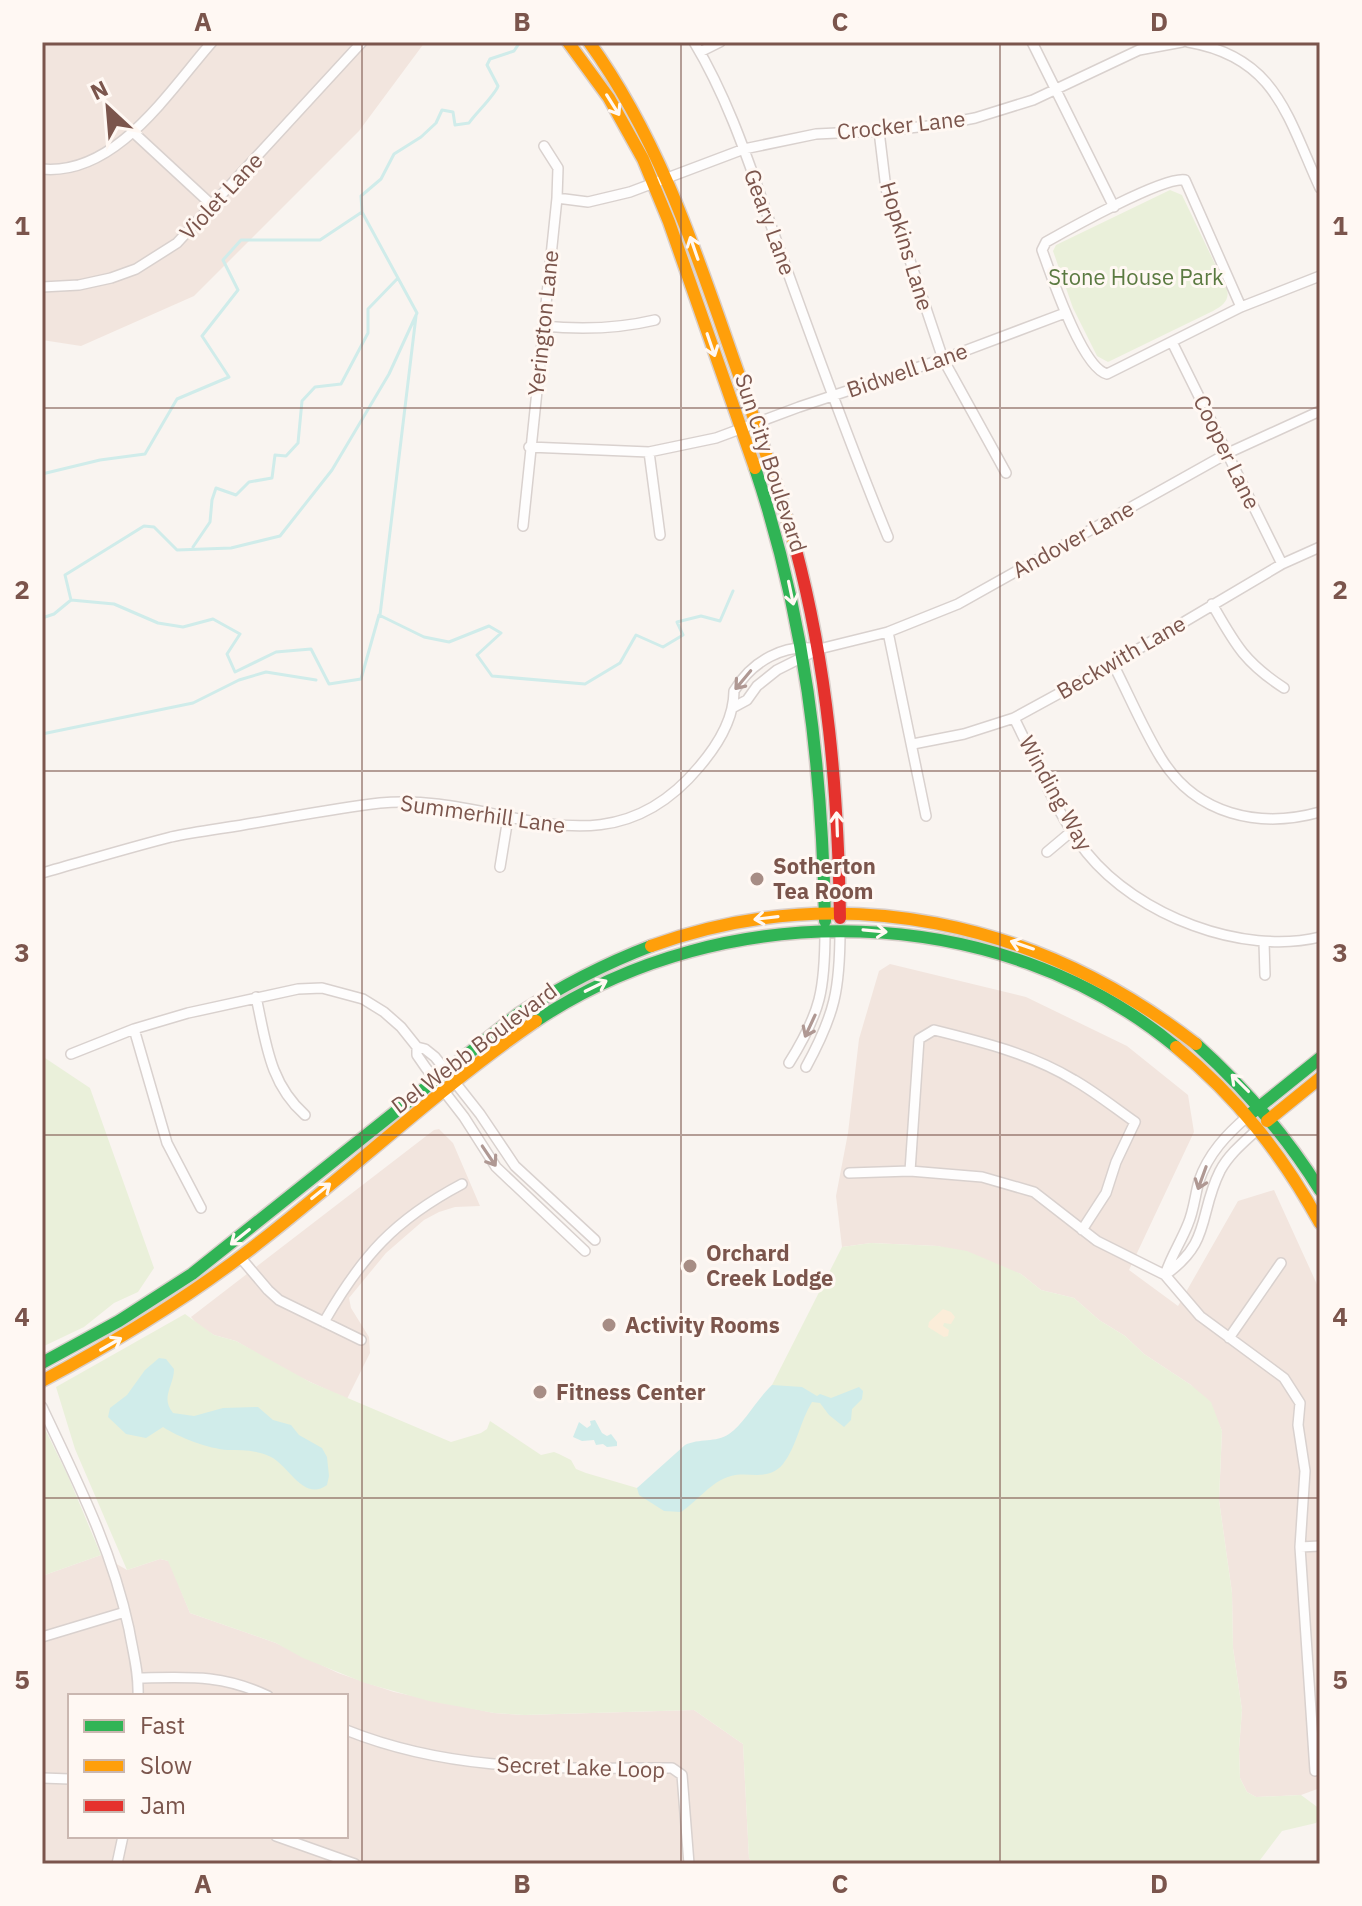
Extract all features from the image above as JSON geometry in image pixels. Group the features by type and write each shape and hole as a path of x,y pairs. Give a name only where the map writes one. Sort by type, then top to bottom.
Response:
{"street":[{"path":"42,169 85,163 121,144 212,42"},
{"name":"Violet Lane","path":"42,287 79,285 136,269 177,243 362,42"},
{"name":"Sun City Boulevard","path":"568,42 661,181"},
{"name":"Sun City Boulevard","path":"589,42 634,109 796,549 819,649 833,751 840,930"},
{"name":"Geary Lane","path":"694,42 718,84 744,149 832,395 888,537"},
{"path":"700,52 720,42"},
{"path":"1032,42 1114,207"},
{"name":"Crocker Lane","path":"557,198 588,202 661,181 744,149 816,134 879,131 975,118 1021,105 1139,50 1185,42 1214,47 1236,56 1259,72 1279,99 1320,188"},
{"name":"Hopkins Lane","path":"879,131 886,189 943,359 1006,473"},
{"path":"133,132 213,206"},
{"name":"Yerington Lane","path":"523,526 557,198 558,168 544,146"},
{"path":"1241,307 1185,180 1168,182 1114,207 1046,242 1042,250 1065,313 1092,363 1100,372 1107,374 1241,307 1320,276"},
{"name":"Bidwell Lane","path":"529,447 649,452 716,438 1065,313"},
{"path":"543,326 620,328 655,320"},
{"name":"Cooper Lane","path":"1172,342 1282,564"},
{"name":"Andover Lane","path":"819,649 888,632 958,604 1228,453 1320,411"},
{"name":"Sun City Boulevard","path":"749,427 802,652 817,752 825,930"},
{"path":"649,452 660,535"},
{"name":"Beckwith Lane","path":"913,744 964,734 1014,718 1113,664 1282,564 1320,547"},
{"path":"1212,604 1234,644 1257,670 1284,688"},
{"path":"888,632 926,816"},
{"name":"Summerhill Lane","path":"42,873 172,837 350,806 393,802 430,803 578,827 607,824 640,814 665,800 687,782 706,758 734,707 734,691 754,667 774,654 819,649"},
{"name":"Summerhill Lane","path":"734,707 747,700 757,686 802,652"},
{"path":"1113,664 1162,759 1182,784 1209,803 1239,817 1271,821 1297,819 1320,812"},
{"name":"Winding Way","path":"1014,718 1072,831 1088,854 1142,901 1202,928 1264,942 1320,937"},
{"path":"500,867 508,818"},
{"path":"1047,852 1072,831"},
{"name":"Del Webb Boulevard","path":"42,1363 112,1325 190,1275 434,1080 540,1000 613,961 669,940 724,925 777,917 839,914 903,918 958,927 1014,942 1064,962 1119,990 1170,1023 1226,1069 1272,1118 1320,1190"},
{"path":"789,1063 812,1023 822,994 825,930"},
{"name":"Del Webb Boulevard","path":"42,1381 121,1338 240,1257 456,1083 548,1014 596,986 645,964 738,938 825,930 915,935 955,942 1060,977 1114,1005 1162,1037 1206,1073 1248,1116 1286,1164 1320,1223"},
{"path":"806,1067 827,1029 837,997 840,930"},
{"path":"1264,942 1265,975"},
{"path":"71,1054 134,1029 188,1013 298,989 322,988 363,999 384,1012 417,1047 425,1049 456,1083 515,1166 595,1240"},
{"path":"256,997 269,1061 291,1103 305,1115"},
{"path":"134,1029 167,1143 201,1208"},
{"path":"910,1171 919,1039 934,1030 995,1045 1037,1060 1075,1080 1135,1122 1116,1162 1106,1193 1082,1230"},
{"path":"417,1047 417,1055 471,1127 496,1167 585,1251"},
{"path":"1165,1275 1172,1253 1189,1222 1200,1178 1221,1142 1320,1058"},
{"path":"1165,1275 1185,1261 1193,1248 1222,1167 1233,1152 1320,1078"},
{"path":"849,1173 910,1171 982,1177 1034,1192 1082,1230 1141,1265 1165,1275 1200,1316 1284,1378 1300,1403 1298,1425 1305,1471 1300,1547 1315,1771"},
{"path":"324,1322 347,1282 390,1232 432,1200 462,1184"},
{"path":"240,1257 279,1300 361,1340"},
{"path":"1229,1338 1281,1263"},
{"path":"42,1407 100,1530 118,1581 139,1678 138,1694"},
{"path":"1300,1547 1320,1546"},
{"path":"42,1637 125,1612"},
{"path":"139,1678 209,1677 250,1687 264,1694"},
{"name":"Secret Lake Loop","path":"348,1731 417,1752 519,1768 672,1768 682,1775 689,1864"},
{"path":"42,1778 68,1779"},
{"path":"117,1864 123,1838"},
{"path":"282,1838 355,1864"}],"shaded area":[{"path":"42,42 425,42 359,131 194,296 81,346 42,340"},
{"path":"890,964 1026,997 1127,1046 1188,1095 1194,1132 1129,1270 1178,1306 1238,1201 1274,1190 1320,1291 1320,1788 1301,1795 1256,1797 1247,1792 1240,1778 1242,1710 1233,1648 1232,1593 1219,1500 1222,1431 1191,1385 1144,1354 1074,1298 1041,1290 1021,1274 938,1246 871,1243 842,1247 836,1196 848,1133 859,1039 879,971"},
{"path":"439,1129 453,1143 480,1206 455,1207 424,1220 386,1253 349,1298 351,1308 369,1337 370,1353 347,1399 291,1373 236,1341 214,1335 191,1317 434,1130"},
{"path":"101,1555 127,1570 160,1559 169,1561 190,1613 276,1643 338,1673 394,1692 494,1713 524,1715 694,1710 743,1744 749,1858 753,1864 42,1864 42,1576"}],"green space":[{"name":"Stone House Park","path":"1170,190 1182,195 1227,289 1226,300 1213,311 1108,362 1097,356 1073,308 1053,251 1056,245"},
{"path":"42,1056 90,1088 154,1268 138,1292 114,1303 84,1327 42,1347"},
{"path":"871,1243 938,1246 967,1251 1021,1274 1041,1290 1074,1298 1099,1320 1125,1336 1144,1354 1211,1402 1222,1431 1219,1500 1232,1593 1233,1648 1242,1710 1240,1778 1247,1792 1256,1797 1301,1795 1320,1809 1316,1823 1282,1831 1257,1864 753,1864 749,1858 743,1744 694,1710 524,1715 429,1701 365,1683 303,1658 276,1643 190,1613 168,1561 160,1559 127,1570 75,1449 56,1387 185,1314 214,1335 236,1341 310,1382 451,1442 481,1433 490,1421 541,1455 554,1452 571,1460 576,1469 637,1488 736,1446 772,1385 842,1247"},
{"path":"42,1423 101,1555 42,1576"}],"sand":[{"path":"943,1309 955,1317 951,1324 944,1323 943,1326 949,1330 948,1336 944,1337 928,1327 929,1322"}],"water":[{"path":"159,1358 166,1359 174,1369 168,1397 173,1413 194,1416 223,1408 258,1407 273,1420 291,1425 299,1435 322,1448 327,1457 327,1485 311,1489 297,1481 271,1457 250,1451 212,1447 163,1427 146,1438 126,1434 108,1417 110,1408 127,1395 145,1370"},
{"path":"772,1385 802,1387 817,1396 820,1394 831,1398 859,1387 863,1391 862,1399 852,1409 851,1420 844,1427 820,1403 812,1402 788,1457 771,1473 724,1479 681,1512 664,1511 639,1495 637,1488 685,1445 719,1439 735,1430"},
{"path":"595,1420 602,1433 607,1436 611,1434 617,1446 596,1445 594,1440 582,1441 573,1437 579,1422 587,1428 591,1425 590,1421"}],"waterway":[{"path":"42,474 100,460 145,454 177,399 229,377 202,336 238,290 223,260 241,240 320,240 362,212 361,196 381,179 394,154 421,137 436,123 442,110 453,112 455,125 469,123 498,86 487,65 490,59 514,51 520,42"},
{"path":"71,600 65,575 144,526 154,527 177,550 231,548 280,536 332,470 389,374 417,313 362,212"},
{"path":"193,547 210,522 216,488 236,495 249,482 272,478 275,455 286,456 298,443 302,401 315,387 341,384 368,333 368,309 398,278"},
{"path":"380,615 416,316"},
{"path":"42,618 54,614 71,600 114,604 158,623 183,627 213,619 240,634 227,654 235,672 276,652 311,649 329,684 361,679 379,615 424,637 449,642 489,626 501,633 477,655 492,676 585,684 620,663 636,635 663,647 683,635 677,622 701,616 720,621 733,591"},
{"path":"42,734 193,703 239,680 266,672 316,680"}],"traffic: fast":[{"path":"755,468 787,580 808,692 820,805 825,921"},
{"path":"536,1021 611,980 691,951 775,935 860,932 946,941 1028,963 1105,999 1176,1047"},
{"path":"42,1363 119,1321 192,1274 518,1014 616,960 651,946"},
{"path":"1196,1044 1263,1112 1320,1190"},
{"path":"1248,1116 1320,1058"}],"traffic: slow":[{"path":"568,42 609,98 643,159 669,222 755,468"},
{"path":"589,42 633,112 684,222 753,416 795,546"},
{"path":"651,946 723,925 795,915 866,915 936,923 1005,941 1071,968 1135,1002 1196,1044"},
{"path":"42,1381 150,1319 227,1267 463,1075 536,1021"},
{"path":"1176,1047 1219,1086 1257,1128 1290,1173 1320,1223"},
{"path":"1267,1121 1320,1078"}],"traffic: jam":[{"path":"795,546 816,638 829,730 837,824 840,918"}],"place":[{"name":"Sotherton Tea Room","path":"757,879"},
{"name":"Orchard Creek Lodge","path":"690,1266"},
{"name":"Activity Rooms","path":"609,1325"},
{"name":"Fitness Center","path":"540,1392"}]}
